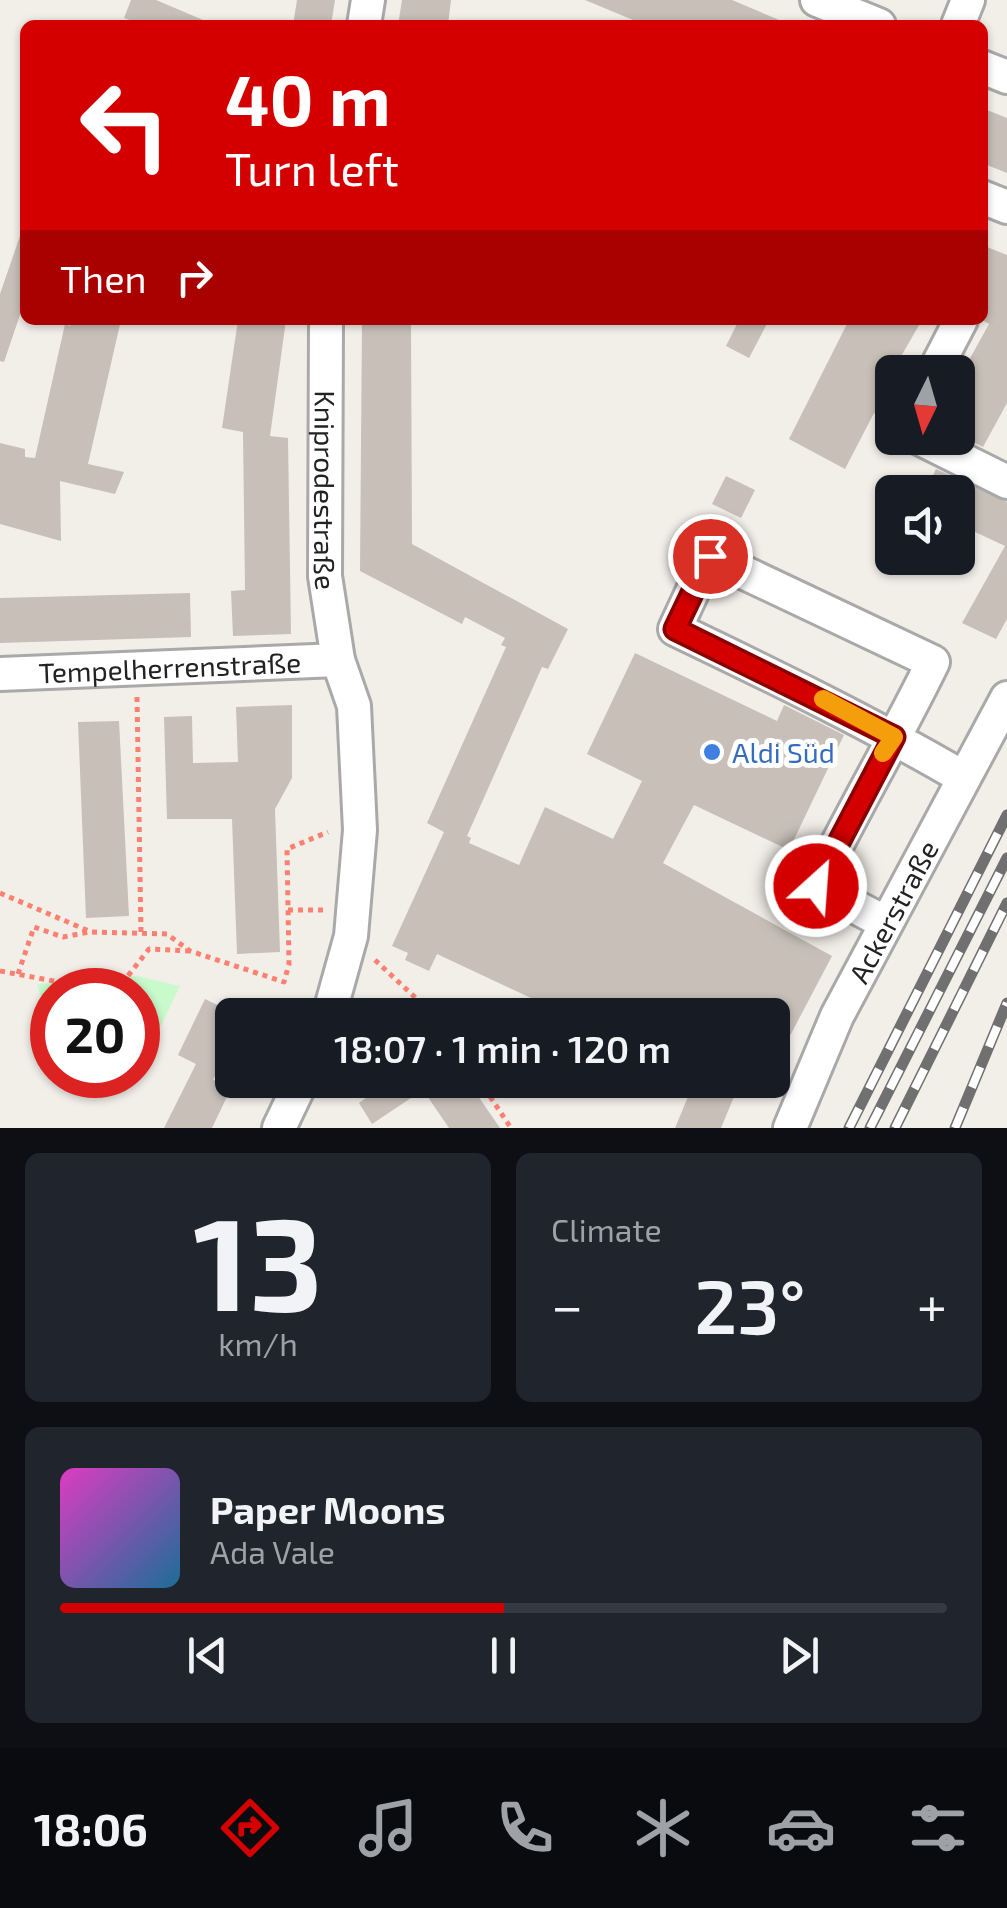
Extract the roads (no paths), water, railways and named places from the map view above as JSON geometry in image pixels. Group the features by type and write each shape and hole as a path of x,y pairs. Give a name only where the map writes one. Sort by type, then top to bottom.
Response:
{"street":[{"path":"817,0 867,20"},
{"name":"Kniprodestraße","path":"326,325 325,576 338,660 354,706 360,830 352,936 334,998"},
{"path":"943,355 958,325"},
{"path":"953,455 1007,482"},
{"path":"886,924 816,886 894,737 933,662 710,556 675,629 894,737 964,778"},
{"name":"Tempelherrenstraße","path":"0,674 338,660"},
{"name":"Ackerstraße","path":"790,1128 837,1016 1007,698"},
{"path":"278,1128 293,1098"}],"railway":[{"path":"849,1128 1007,815"},
{"path":"870,1128 1007,858"},
{"path":"895,1128 1007,903"},
{"path":"955,1128 1007,1003"}],"place":[{"name":"Aldi Süd","path":"712,752"}]}
